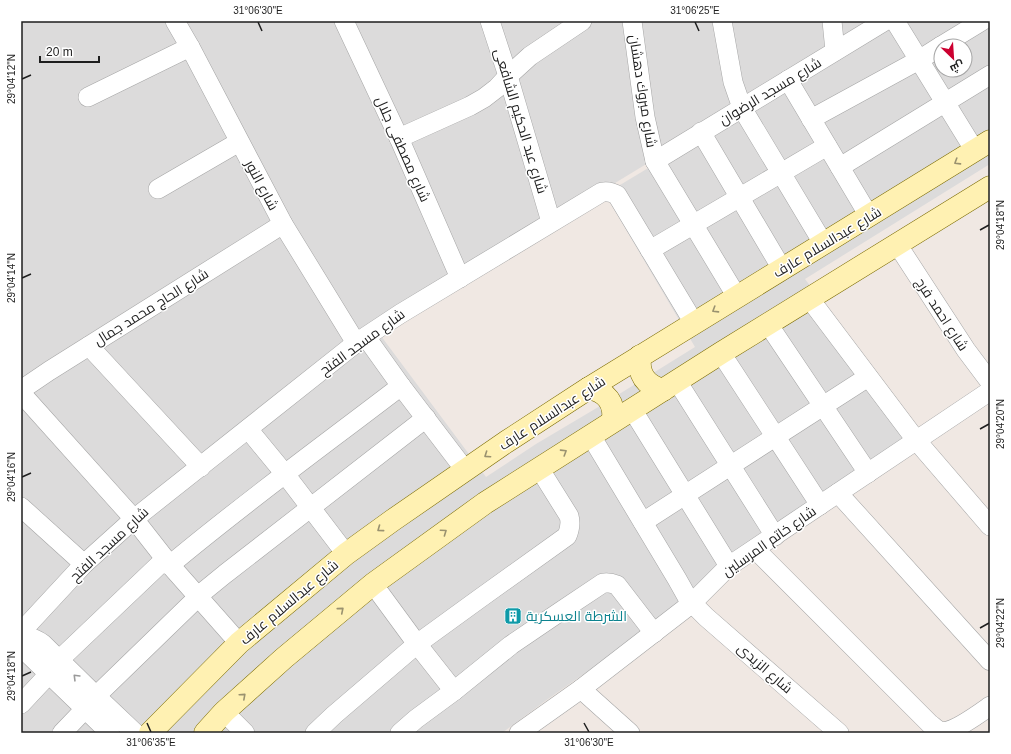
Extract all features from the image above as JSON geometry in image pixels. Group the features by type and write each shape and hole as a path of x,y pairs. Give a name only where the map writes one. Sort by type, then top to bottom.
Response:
{"main road":[{"name":"شارع عبدالسلام عارف","path":"150,733 239,643 346,554 465,470 524,430 640,356 982,146"},
{"path":"205,733 224,712 284,658 373,584 479,507 721,353 990,187"},
{"path":"640,356 640,371 649,384 655,388 670,385"},
{"path":"589,388 597,390 609,399 614,414 613,421"}],"street":[{"name":"شارع النور","path":"175,21 283,224 361,340 401,386 465,470"},
{"name":"شارع مصطفى جلال","path":"344,21 399,138 460,278"},
{"name":"شارع عبد الحكيم الشافعى","path":"490,21 508,76 551,222"},
{"path":"399,138 470,106 484,98 497,88 535,52 582,21"},
{"name":"شارع مبروك دهشان","path":"632,21 645,117 655,161 737,297"},
{"path":"722,21 733,82 742,108 824,244"},
{"path":"832,21 836,51"},
{"name":"شارع مسجد الرضوان","path":"655,161 885,21"},
{"path":"895,21 945,102 982,146"},
{"path":"954,38 982,21"},
{"path":"88,97 190,47"},
{"path":"811,119 933,51"},
{"path":"840,167 990,75"},
{"path":"788,80 869,216"},
{"path":"701,132 782,269"},
{"path":"158,189 239,142"},
{"path":"650,250 827,146"},
{"name":"شارع مسجد الفتح","path":"21,632 84,564 134,519 361,340 400,314 597,194 607,191 617,196 694,323"},
{"name":"شارع الحاج محمد جمال","path":"21,392 49,371 283,224"},
{"name":"شارع احمد فرج","path":"897,244 966,350 990,382"},
{"path":"809,298 916,440 990,526"},
{"path":"768,324 868,473"},
{"path":"89,346 200,467"},
{"path":"721,353 820,505"},
{"path":"643,522 868,377"},
{"path":"670,385 730,465 775,536"},
{"path":"21,704 54,667 161,563 170,564 401,386"},
{"name":"شارع خاتم المرسلين","path":"519,733 581,689 691,604 729,566 990,391"},
{"path":"21,392 134,519 170,564 239,643"},
{"path":"632,409 729,566"},
{"path":"62,733 90,703 198,596 426,418"},
{"path":"248,428 311,507 346,554"},
{"path":"591,436 678,579 691,604"},
{"path":"315,733 417,644 567,536 570,526 569,516 539,468"},
{"path":"838,493 990,661"},
{"path":"21,507 84,564"},
{"path":"756,549 930,724 937,729 941,731 948,731 969,720 990,706"},
{"path":"400,733 511,645 604,583 608,582 617,585 654,633"},
{"path":"373,584 454,691"},
{"name":"شارع الزيدى","path":"691,604 696,606 706,617 838,733"},
{"path":"21,638 25,637 36,639 49,649 54,667"},
{"path":"21,647 54,667 90,703 110,733"},
{"path":"581,689 630,733"},
{"path":"90,703 135,733"},
{"path":"224,712 246,733"}],"shaded area":[{"path":"21,21 720,21 740,107 356,343 141,513 21,631"},
{"path":"728,21 884,21 742,106"},
{"path":"893,21 990,21 990,164 805,279 926,442 624,646 502,733 21,733 21,638 88,568 378,332 486,477 536,444 695,347 605,194"}],"place":[{"name":"الشرطة العسكرية","path":"513,616"}]}
